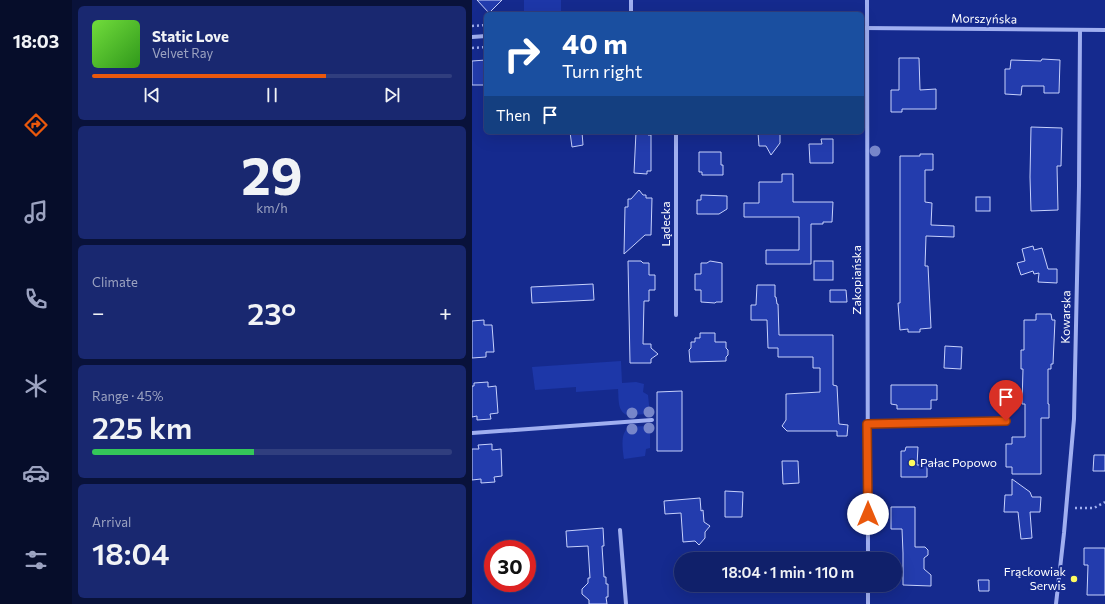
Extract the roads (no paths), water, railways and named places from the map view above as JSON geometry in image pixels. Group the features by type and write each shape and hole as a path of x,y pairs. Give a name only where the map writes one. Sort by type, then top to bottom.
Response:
{"street":[{"path":"631,0 631,12"},
{"name":"Zakopiańska","path":"866,0 864,28 868,552"},
{"name":"Morszyńska","path":"864,28 1105,30"},
{"name":"Kowarska","path":"1056,604 1074,419 1079,194 1080,30"},
{"path":"472,37 484,36"},
{"name":"Lądecka","path":"676,134 676,315"},
{"path":"472,433 652,420"},
{"path":"867,424 1006,421"},
{"path":"620,530 626,604"},
{"path":"868,592 868,604"}],"place":[{"name":"Pałac Popowo","path":"912,463"},
{"name":"Frąckowiak Serwis","path":"1074,579"}]}
